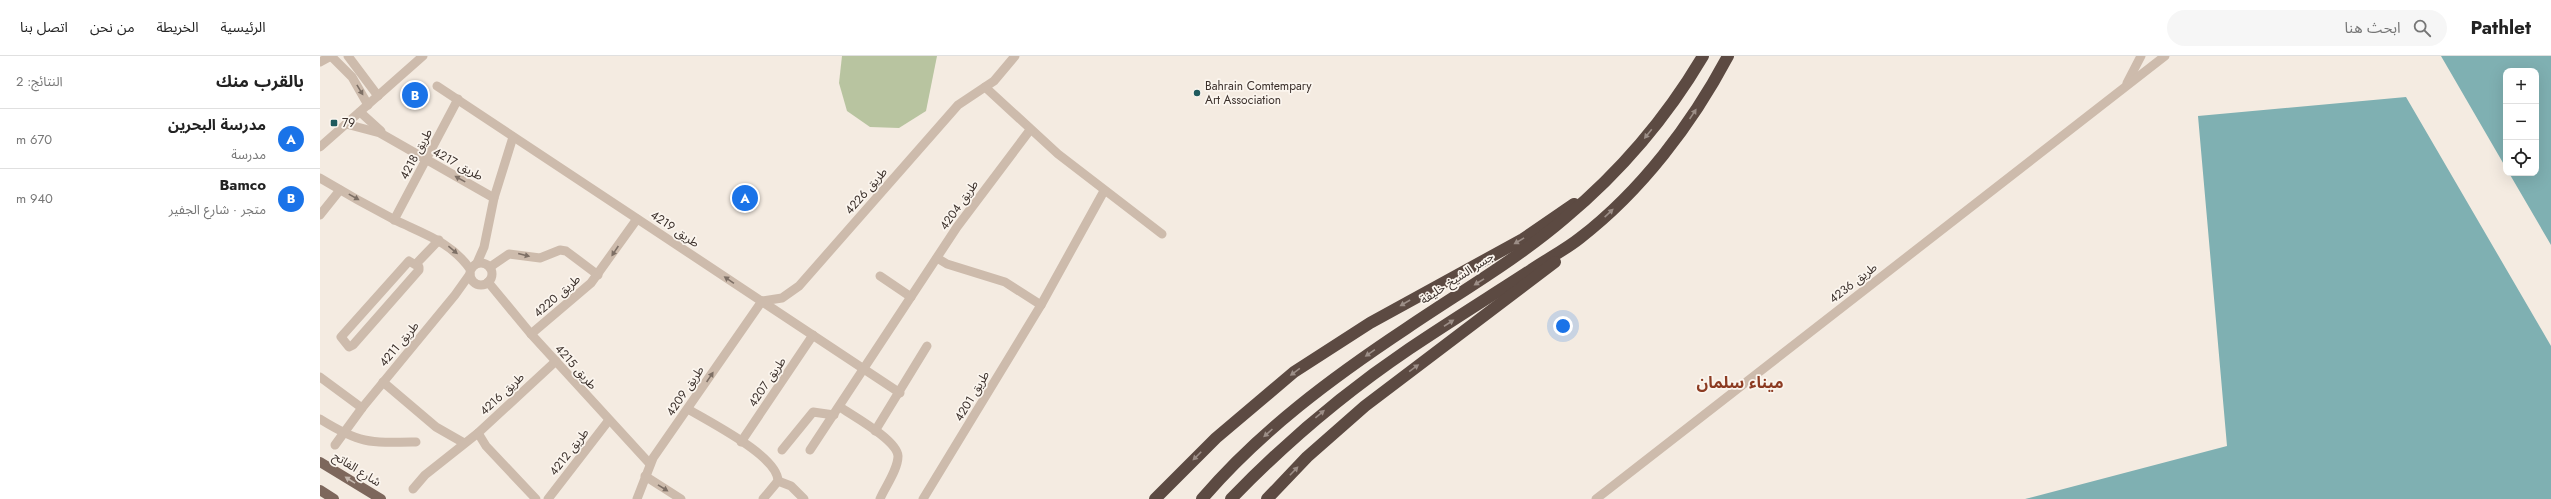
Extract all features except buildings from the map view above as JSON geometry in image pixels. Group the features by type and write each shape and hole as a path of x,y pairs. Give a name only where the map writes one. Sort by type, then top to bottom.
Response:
{"highway":[{"name":"جسر الشيخ خليفة","path":"1202,499 1248,451 1323,387 1408,327 1493,273 1588,199 1639,145 1667,111 1703,56"},
{"path":"1267,499 1307,457 1354,415 1548,268 1612,209 1656,162 1685,126 1713,85 1728,56"},
{"path":"1155,499 1216,438 1255,403 1331,347 1414,298 1523,239 1567,207 1588,199"},
{"path":"1231,499 1279,451 1337,401 1410,348 1579,239"}],"main road":[{"name":"شارع الفاتح","path":"320,462 381,499"},
{"path":"320,490 334,499"}],"street":[{"path":"320,62 331,56 356,75 378,96"},
{"path":"348,56 368,105"},
{"path":"320,147 423,56"},
{"name":"طريق 4226","path":"762,302 782,298 799,286 958,105 994,81 1015,56"},
{"name":"طريق 4236","path":"2125,87 2141,56"},
{"name":"طريق 4236","path":"1596,499 2165,56"},
{"name":"طريق 4219","path":"436,86 458,99 900,393"},
{"path":"985,87 1030,130 1104,191 1162,234"},
{"name":"طريق 4218","path":"394,220 427,161 458,99"},
{"name":"طريق 4217","path":"360,112 390,138"},
{"name":"طريق 4217","path":"346,124 370,129 390,138 427,161 494,198"},
{"name":"طريق 4204","path":"810,450 982,192 1030,130"},
{"name":"طريق 4211","path":"335,445 362,408 455,295 472,269 484,246 494,198 513,137"},
{"path":"320,178 394,220 439,240 457,252 472,269 472,280 477,284 488,282 492,276 489,266 472,269"},
{"path":"320,215 340,190"},
{"path":"937,258 948,264 1005,282 1041,305 1104,191"},
{"name":"طريق 4220","path":"531,334 577,297 598,275 637,218"},
{"path":"416,264 439,240"},
{"name":"طريق 4211","path":"484,246 489,266"},
{"name":"طريق 4220","path":"489,266 509,254 540,258 560,250 571,253 598,275"},
{"path":"411,260 416,264 419,270 353,345 349,347 341,337 363,311 411,260"},
{"path":"880,276 912,297"},
{"name":"طريق 4215","path":"488,282 531,334 650,464"},
{"name":"طريق 4211","path":"455,295 477,284"},
{"name":"طريق 4209","path":"637,499 650,464 762,302"},
{"name":"طريق 4201","path":"924,499 1041,305"},
{"name":"طريق 4207","path":"740,442 813,335"},
{"path":"875,431 900,393 927,346"},
{"name":"طريق 4216","path":"413,489 425,474 478,433 556,361"},
{"path":"320,377 362,408"},
{"path":"383,382 436,427 464,443"},
{"path":"840,407 890,442 898,456 880,499"},
{"path":"688,410 740,442 770,464 776,471 778,481"},
{"path":"782,450 813,412 834,415"},
{"path":"320,419 344,433 367,442 416,442"},
{"name":"طريق 4212","path":"548,499 609,420"},
{"path":"478,433 486,446 536,499"},
{"path":"645,476 681,499"},
{"path":"763,499 778,481"},
{"path":"778,481 791,486 804,499"}],"green space":[{"path":"842,56 937,56 926,111 899,128 870,127 847,111 839,83"}],"water":[{"path":"2441,56 2551,56 2551,245 2511,176 2539,176 2539,68 2503,68 2503,163"},
{"path":"2406,97 2551,346 2551,499 2025,499 2227,446 2198,116"}],"place":[{"name":"Bahrain Comtempary Art Association","path":"1197,93"},
{"name":"Bamco","path":"415,95"},
{"name":"79","path":"334,123"},
{"name":"مدرسة البحرين","path":"745,198"}],"district":[{"name":"ميناء سلمان","path":"1740,382"}]}
